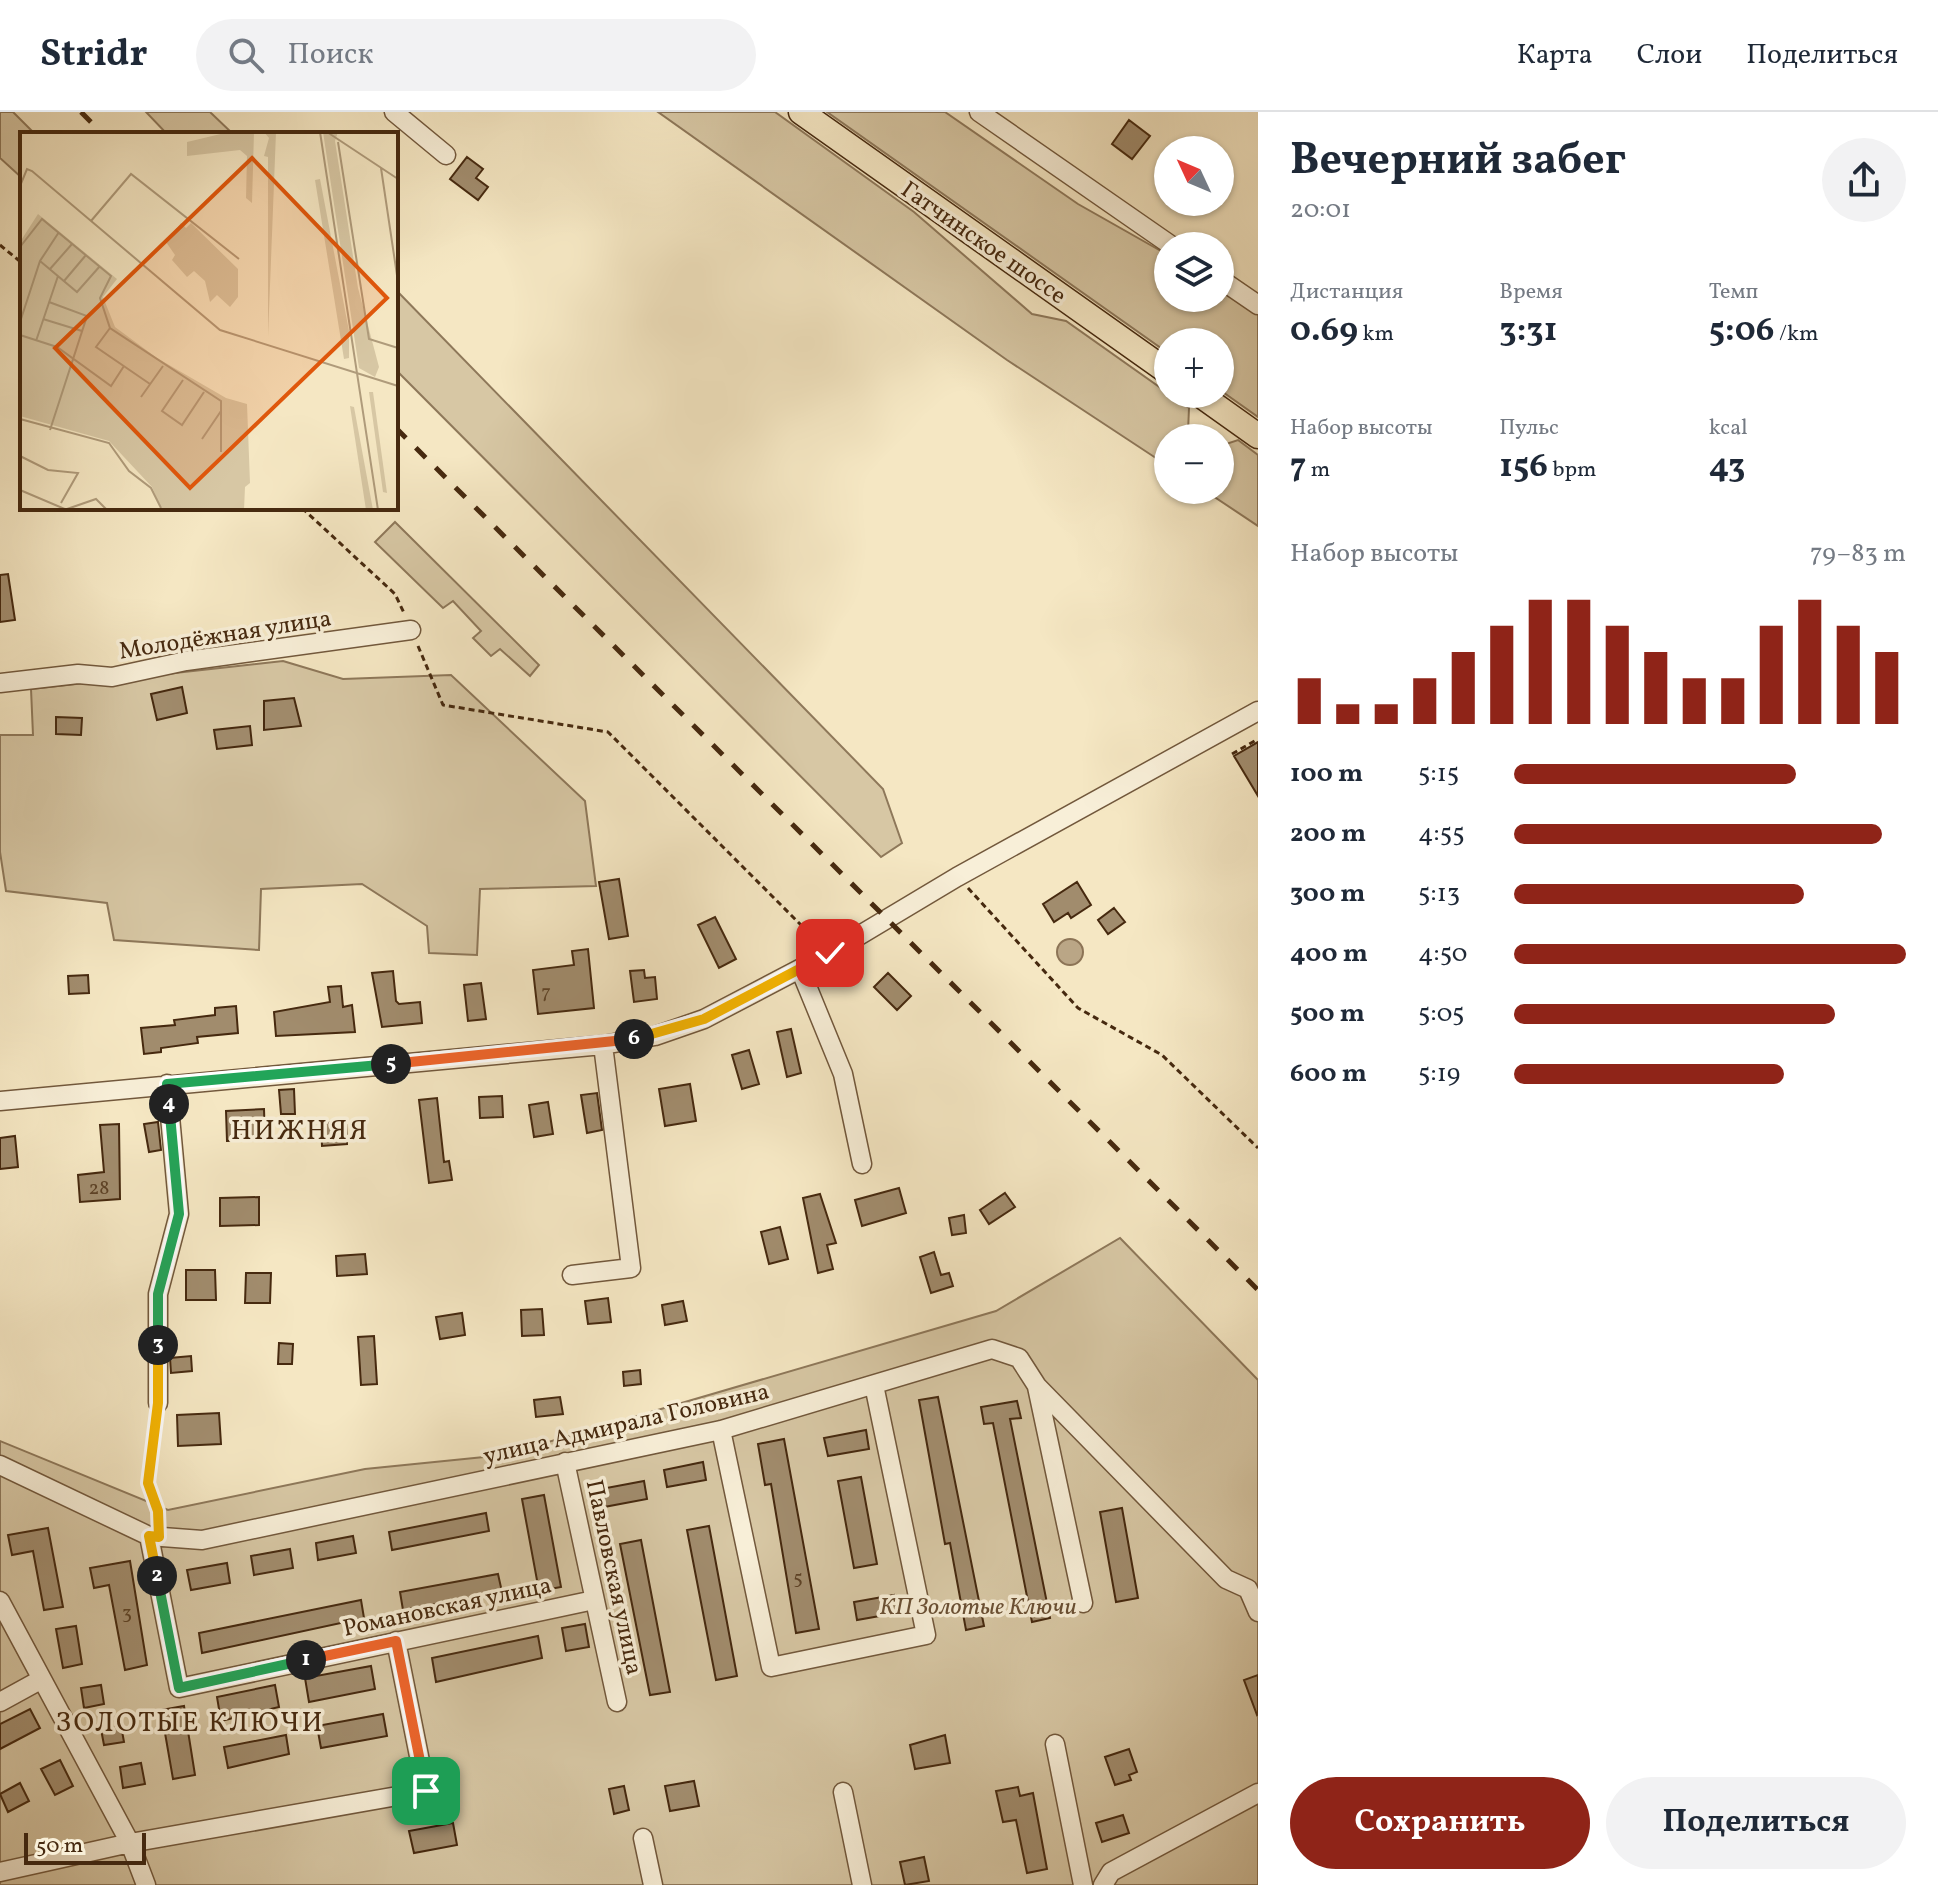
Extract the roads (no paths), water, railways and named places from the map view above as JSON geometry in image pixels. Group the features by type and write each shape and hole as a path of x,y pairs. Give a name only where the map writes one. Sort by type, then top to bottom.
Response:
{"main road":[{"name":"Гатчинское шоссе","path":"801,112 1154,362"},
{"path":"1219,408 1258,436"}],"street":[{"path":"394,112 446,155"},
{"path":"979,112 1154,234"},
{"path":"1234,289 1258,305"},
{"name":"Молодёжная улица","path":"0,683 78,674 112,677 186,661 411,630"},
{"path":"0,1101 603,1045 655,1036 704,1019 800,969 957,877 1258,711"},
{"path":"800,969 843,1074 862,1164"},
{"path":"572,1275 631,1268 603,1045"},
{"path":"158,1403 158,1294 179,1214 167,1084"},
{"name":"улица Адмирала Головина","path":"0,1465 154,1537 202,1540 721,1430 992,1349 1019,1358 1037,1386 1226,1579 1248,1589 1258,1612"},
{"path":"721,1430 771,1667 926,1635 874,1385"},
{"path":"1037,1386 1083,1603"},
{"name":"Павловская улица","path":"565,1462 617,1702"},
{"name":"Романовская улица","path":"154,1537 179,1688 594,1600"},
{"path":"0,1601 130,1843 146,1885"},
{"path":"0,1872 130,1843 426,1791 396,1641"},
{"path":"0,1702 42,1679"},
{"path":"1055,1744 1083,1885"},
{"path":"843,1792 862,1885"},
{"path":"1103,1885 1111,1872 1258,1793"},
{"path":"643,1838 653,1885"}],"railway":[{"path":"81,112 101,132"},
{"path":"398,430 1258,1290"}],"district":[{"name":"НИЖНЯЯ","path":"300,1129"},
{"name":"ЗОЛОТЫЕ КЛЮЧИ","path":"190,1721"}],"park label":[{"name":"КП Золотые Ключи","path":"978,1606"}]}
